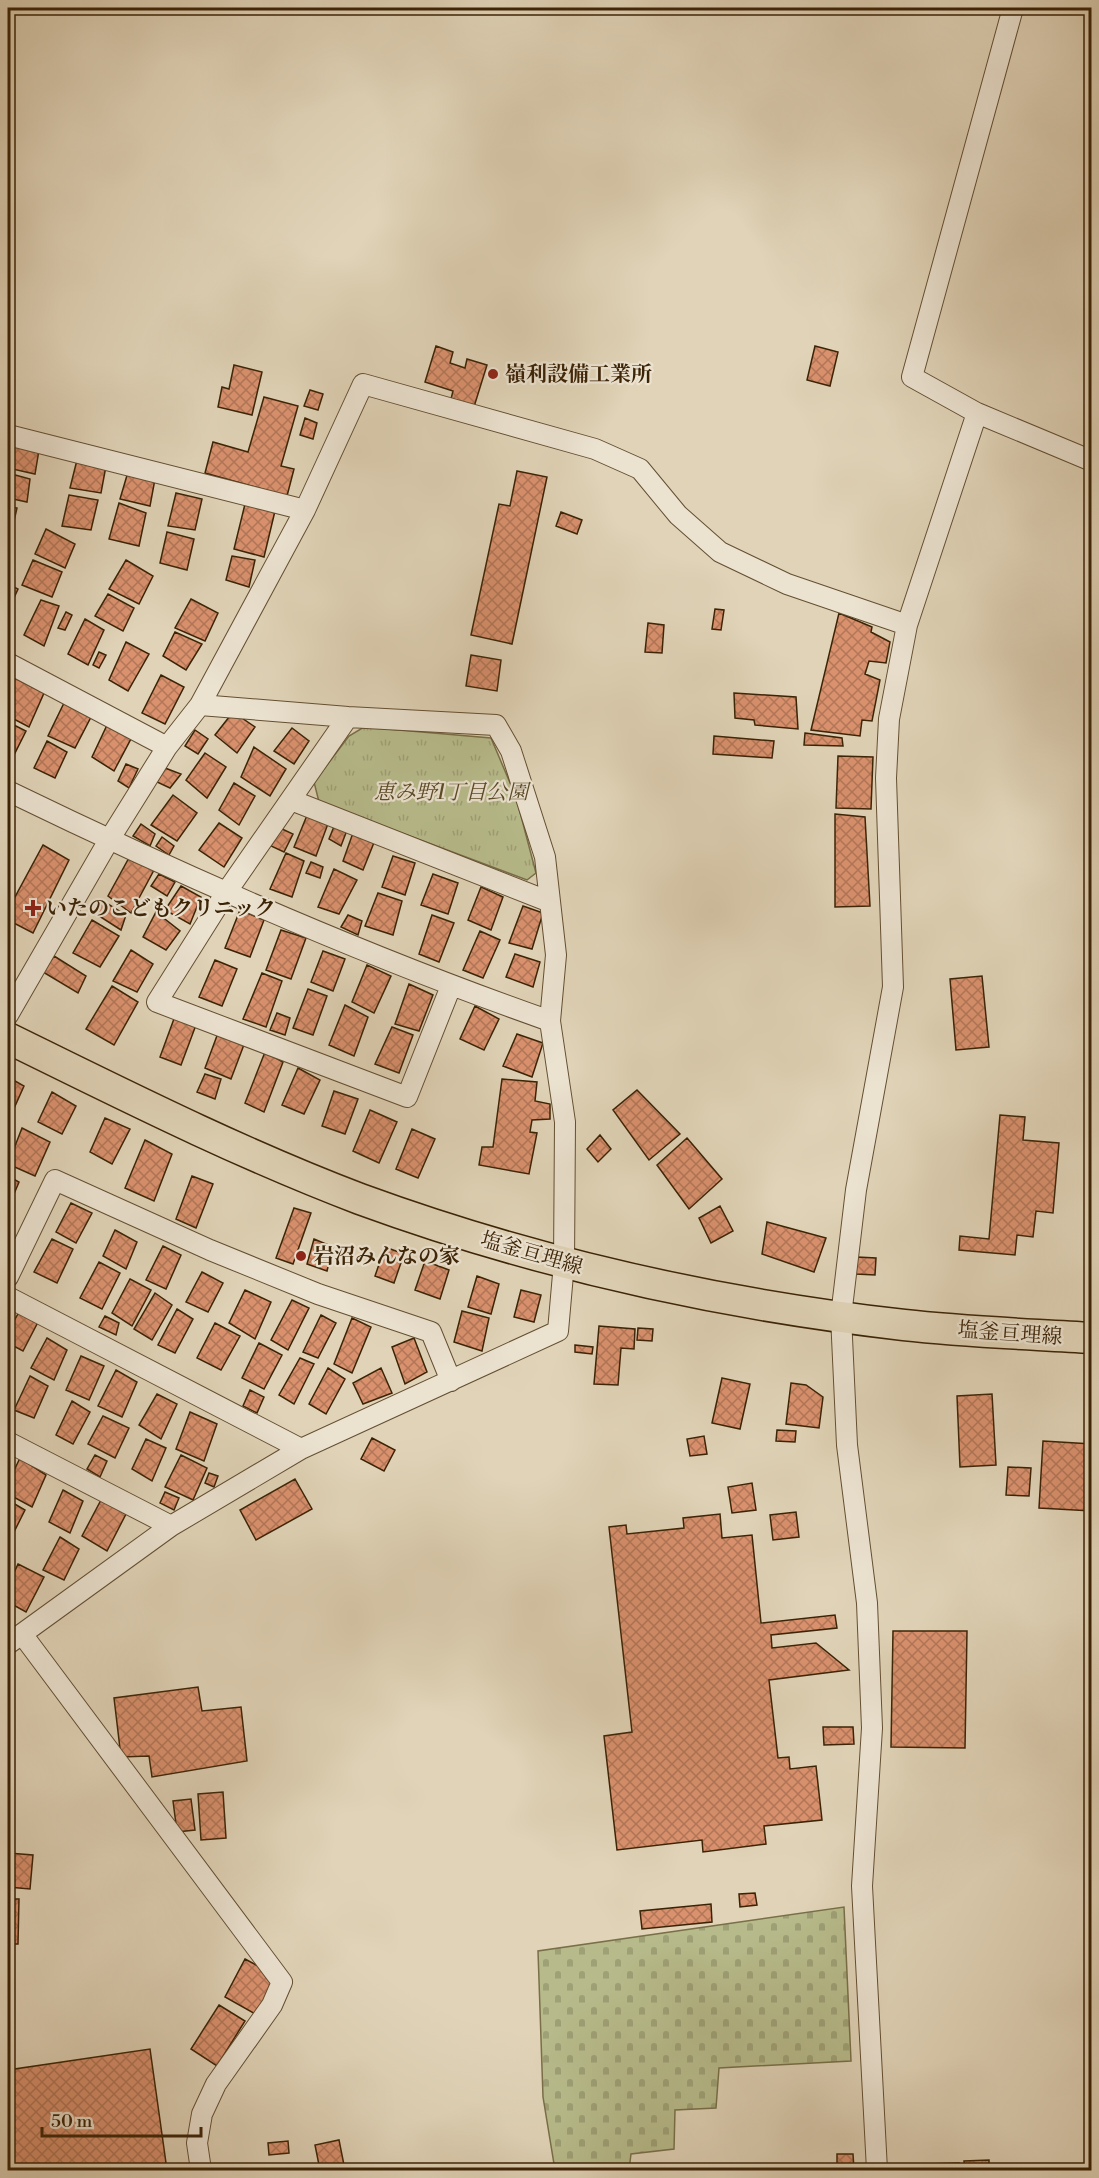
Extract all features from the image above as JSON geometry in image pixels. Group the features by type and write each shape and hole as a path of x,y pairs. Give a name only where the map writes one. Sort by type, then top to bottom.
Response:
{"main road":[{"name":"塩釜亘理線","path":"8,1038 248,1153 359,1198 420,1220 564,1263 707,1296 841,1316 916,1326 1092,1338"}],"street":[{"path":"1013,8 912,377 977,413 1092,461"},
{"path":"8,1015 109,840 167,747 200,705 305,510 363,384 595,449 639,469 678,515 720,552 787,584 907,625"},
{"path":"877,2170 862,1886 872,1728 867,1603 847,1445 841,1316 856,1190 893,987 886,778 890,719 907,625 977,413"},
{"path":"8,435 305,510"},
{"path":"8,663 167,747"},
{"path":"200,705 348,717 496,725 511,751 545,857 556,956 550,1021 565,1122 564,1263 558,1331 301,1449 171,1526 15,1639 282,1982 272,2005 216,2084 202,2114 197,2143 201,2170"},
{"path":"348,717 225,894 157,1002 407,1097 451,986"},
{"path":"8,791 225,894 451,986 550,1021"},
{"path":"291,800 550,902"},
{"path":"8,1277 55,1180 210,1250 318,1294 431,1332 451,1381"},
{"path":"8,1297 301,1449"},
{"path":"8,1442 171,1526"}],"green space":[{"name":"恵み野1丁目公園","path":"364,727 491,738 516,797 536,873 527,880 319,802 314,782 349,736"},
{"path":"844,1907 851,2061 719,2068 716,2108 675,2110 674,2149 631,2154 629,2170 555,2170 543,2097 538,1951"}],"building":[{"path":"436,346 453,352 450,363 465,368 467,359 487,365 473,410 450,403 453,391 425,382"},
{"path":"815,346 838,352 830,386 807,380"},
{"path":"234,365 262,372 252,415 218,407 222,387 229,389"},
{"path":"310,390 323,394 318,410 304,406"},
{"path":"264,397 298,406 281,466 294,469 287,496 205,473 213,442 248,452"},
{"path":"305,418 317,423 313,439 300,435"},
{"path":"13,444 39,450 35,474 8,468"},
{"path":"77,460 106,466 101,493 70,488"},
{"path":"517,471 547,477 512,644 471,635 499,504 510,506"},
{"path":"128,472 155,479 150,506 120,499"},
{"path":"8,473 30,479 27,502 8,498"},
{"path":"176,493 202,499 195,530 168,526"},
{"path":"69,495 98,500 91,530 62,526"},
{"path":"119,503 146,513 139,546 109,539"},
{"path":"245,504 275,511 264,557 234,549"},
{"path":"8,506 17,508 11,534 8,533"},
{"path":"561,512 582,520 577,534 556,526"},
{"path":"46,529 75,544 65,568 35,554"},
{"path":"167,532 194,539 187,570 160,563"},
{"path":"232,556 255,560 249,587 226,580"},
{"path":"33,560 62,572 52,597 22,585"},
{"path":"126,560 153,576 139,604 109,589"},
{"path":"8,584 18,589 8,611"},
{"path":"108,594 134,608 123,631 95,616"},
{"path":"191,599 218,613 205,641 175,628"},
{"path":"41,600 59,606 44,646 24,635"},
{"path":"715,609 724,610 721,630 712,629"},
{"path":"66,612 72,615 65,630 58,628"},
{"path":"839,613 872,627 871,632 890,642 886,663 869,661 865,674 880,680 872,721 862,720 860,736 811,730"},
{"path":"85,619 104,630 88,665 68,654"},
{"path":"648,623 664,625 662,653 645,652"},
{"path":"175,632 202,644 186,670 163,656"},
{"path":"126,642 149,654 128,691 109,680"},
{"path":"99,652 106,655 99,668 93,665"},
{"path":"471,655 501,660 497,691 466,686"},
{"path":"161,675 184,687 165,724 142,713"},
{"path":"15,678 44,693 29,727 8,716 8,697"},
{"path":"734,693 796,697 798,729 755,725 754,720 735,718"},
{"path":"64,703 91,717 75,748 48,736"},
{"path":"233,712 255,727 237,753 215,735"},
{"path":"8,722 26,731 8,767"},
{"path":"108,723 133,735 114,771 92,757"},
{"path":"292,728 309,741 294,764 274,751"},
{"path":"195,730 208,739 198,754 185,746"},
{"path":"805,733 842,738 843,746 804,745"},
{"path":"714,736 774,741 772,758 713,754"},
{"path":"47,741 67,752 55,778 34,768"},
{"path":"254,747 286,769 270,796 241,777"},
{"path":"205,753 226,767 207,798 186,780"},
{"path":"838,756 873,757 871,809 836,808"},
{"path":"126,764 138,769 129,788 118,781"},
{"path":"165,768 181,774 170,788 157,782"},
{"path":"234,783 255,796 239,825 219,810"},
{"path":"173,795 197,813 177,841 151,825"},
{"path":"308,813 329,821 316,856 294,847"},
{"path":"835,814 865,817 870,906 835,907"},
{"path":"219,823 242,838 224,867 199,850"},
{"path":"141,824 155,834 150,846 133,836"},
{"path":"335,824 347,830 341,846 329,839"},
{"path":"280,828 293,834 284,852 271,846"},
{"path":"354,830 375,840 363,870 343,861"},
{"path":"162,837 174,846 169,855 156,846"},
{"path":"43,845 69,860 33,933 8,920 8,910"},
{"path":"286,853 304,861 292,897 270,889"},
{"path":"130,856 154,870 131,913 108,896"},
{"path":"393,856 415,863 405,895 382,887"},
{"path":"311,862 323,867 320,878 306,873"},
{"path":"334,869 357,880 339,914 318,907"},
{"path":"159,874 175,882 167,896 151,886"},
{"path":"433,874 458,883 448,914 421,905"},
{"path":"181,886 201,897 190,924 165,910"},
{"path":"481,887 503,897 491,930 468,920"},
{"path":"378,893 402,901 393,935 365,926"},
{"path":"103,901 126,915 121,930 96,914"},
{"path":"523,906 543,913 532,949 509,943"},
{"path":"240,910 264,920 250,957 225,948"},
{"path":"156,912 180,931 166,950 143,937"},
{"path":"348,915 362,921 358,935 341,927"},
{"path":"432,915 454,923 439,962 419,954"},
{"path":"92,920 119,936 100,967 73,953"},
{"path":"281,930 306,938 291,979 266,970"},
{"path":"480,931 500,940 483,978 463,970"},
{"path":"131,950 153,964 137,992 113,981"},
{"path":"323,951 345,959 333,991 311,982"},
{"path":"515,954 540,962 533,987 506,977"},
{"path":"54,956 86,976 78,993 43,972"},
{"path":"215,960 237,969 222,1006 199,997"},
{"path":"367,965 391,976 374,1013 352,1002"},
{"path":"262,973 282,981 266,1027 243,1019"},
{"path":"982,976 989,1047 956,1050 950,979"},
{"path":"409,984 433,995 419,1031 395,1024"},
{"path":"112,986 138,1002 114,1045 86,1029"},
{"path":"308,989 327,996 313,1035 293,1028"},
{"path":"345,1005 368,1017 354,1056 329,1045"},
{"path":"475,1006 499,1019 484,1050 460,1039"},
{"path":"277,1013 290,1018 285,1035 270,1030"},
{"path":"175,1016 196,1025 181,1065 160,1057"},
{"path":"392,1027 413,1035 399,1073 375,1064"},
{"path":"218,1033 245,1042 231,1079 205,1068"},
{"path":"517,1034 543,1043 532,1077 503,1066"},
{"path":"265,1052 283,1062 264,1112 245,1103"},
{"path":"298,1068 320,1080 304,1114 282,1105"},
{"path":"205,1074 221,1079 215,1099 197,1092"},
{"path":"8,1077 24,1086 11,1115 8,1114"},
{"path":"502,1079 537,1082 535,1101 550,1104 550,1119 532,1120 530,1132 537,1133 529,1174 479,1165 482,1147 493,1147"},
{"path":"637,1090 680,1134 649,1160 613,1110"},
{"path":"334,1091 358,1099 345,1134 322,1126"},
{"path":"52,1092 76,1106 62,1134 38,1122"},
{"path":"370,1110 397,1122 379,1163 353,1151"},
{"path":"1000,1115 1025,1117 1023,1140 1059,1143 1053,1213 1036,1211 1033,1237 1017,1235 1015,1255 959,1250 960,1236 989,1239"},
{"path":"105,1118 130,1129 112,1164 90,1152"},
{"path":"22,1128 50,1142 35,1176 8,1164"},
{"path":"412,1129 435,1139 418,1178 396,1169"},
{"path":"600,1135 611,1149 598,1162 587,1149"},
{"path":"687,1138 722,1179 689,1209 657,1165"},
{"path":"145,1140 172,1154 154,1201 125,1188"},
{"path":"8,1176 19,1182 8,1208"},
{"path":"192,1176 213,1184 196,1228 176,1219"},
{"path":"71,1203 92,1213 76,1243 56,1232"},
{"path":"720,1206 733,1231 711,1243 699,1218"},
{"path":"294,1208 311,1213 293,1264 276,1258"},
{"path":"767,1222 826,1238 814,1272 762,1254"},
{"path":"115,1230 137,1242 126,1269 103,1256"},
{"path":"52,1239 73,1249 57,1283 34,1272"},
{"path":"314,1239 333,1247 327,1271 307,1264"},
{"path":"163,1246 181,1255 166,1289 146,1280"},
{"path":"385,1247 404,1254 394,1283 375,1276"},
{"path":"857,1257 876,1258 875,1275 856,1274"},
{"path":"425,1261 449,1270 440,1299 415,1290"},
{"path":"99,1262 120,1273 102,1309 80,1298"},
{"path":"202,1272 223,1283 208,1312 186,1302"},
{"path":"477,1276 499,1284 491,1314 468,1307"},
{"path":"130,1279 151,1290 132,1326 112,1313"},
{"path":"245,1290 271,1302 255,1339 229,1323"},
{"path":"521,1290 541,1295 534,1322 514,1317"},
{"path":"155,1293 172,1305 152,1340 134,1329"},
{"path":"292,1300 309,1308 288,1350 271,1340"},
{"path":"177,1309 193,1319 175,1353 158,1345"},
{"path":"462,1311 489,1318 482,1351 454,1342"},
{"path":"19,1312 38,1322 23,1351 8,1343 8,1332"},
{"path":"321,1315 336,1323 318,1358 303,1352"},
{"path":"105,1316 119,1323 116,1335 99,1327"},
{"path":"352,1318 371,1327 352,1373 334,1364"},
{"path":"215,1323 240,1336 221,1370 197,1358"},
{"path":"599,1326 635,1329 634,1349 621,1348 618,1385 594,1384"},
{"path":"638,1328 653,1329 652,1341 637,1340"},
{"path":"47,1338 67,1350 54,1380 31,1368"},
{"path":"414,1338 427,1372 405,1384 392,1347"},
{"path":"259,1343 282,1355 264,1389 242,1378"},
{"path":"575,1345 593,1347 592,1354 575,1352"},
{"path":"81,1356 104,1366 89,1400 66,1390"},
{"path":"300,1358 314,1364 294,1404 279,1395"},
{"path":"328,1368 345,1379 326,1414 309,1404"},
{"path":"381,1368 392,1393 363,1404 353,1383"},
{"path":"116,1370 137,1382 122,1417 98,1406"},
{"path":"30,1376 48,1386 34,1418 14,1410"},
{"path":"722,1378 750,1384 740,1429 712,1423"},
{"path":"791,1383 806,1385 823,1397 819,1428 786,1424"},
{"path":"250,1390 264,1397 257,1413 243,1406"},
{"path":"157,1394 177,1404 161,1439 139,1425"},
{"path":"992,1394 996,1465 960,1467 957,1396"},
{"path":"72,1401 90,1412 73,1444 56,1435"},
{"path":"190,1412 217,1424 204,1461 176,1449"},
{"path":"103,1416 129,1428 115,1458 88,1444"},
{"path":"777,1430 796,1431 795,1442 776,1441"},
{"path":"704,1436 707,1454 690,1456 687,1439"},
{"path":"372,1438 395,1450 384,1471 361,1459"},
{"path":"146,1439 166,1448 152,1481 132,1469"},
{"path":"1043,1441 1092,1444 1092,1511 1039,1508"},
{"path":"95,1455 107,1461 100,1477 87,1469"},
{"path":"181,1455 207,1468 193,1500 165,1487"},
{"path":"20,1458 46,1475 32,1507 8,1494 8,1483"},
{"path":"1008,1467 1031,1468 1029,1496 1006,1495"},
{"path":"209,1473 218,1476 214,1487 205,1483"},
{"path":"295,1479 312,1509 256,1540 240,1510"},
{"path":"752,1483 756,1510 732,1513 728,1487"},
{"path":"63,1490 83,1501 70,1533 49,1522"},
{"path":"165,1492 179,1498 174,1510 160,1503"},
{"path":"8,1500 25,1510 9,1542 8,1541"},
{"path":"101,1500 126,1514 107,1551 82,1536"},
{"path":"796,1512 799,1537 773,1540 770,1515"},
{"path":"720,1514 722,1538 752,1535 761,1623 835,1615 837,1628 771,1635 772,1648 816,1643 849,1670 769,1680 778,1758 789,1757 790,1769 816,1766 822,1820 764,1826 766,1844 703,1852 702,1840 617,1850 604,1736 632,1732 609,1527 626,1525 627,1534 684,1528 683,1518"},
{"path":"60,1537 79,1549 64,1580 43,1570"},
{"path":"18,1564 44,1577 26,1612 8,1602 8,1586"},
{"path":"893,1631 967,1631 965,1748 891,1747"},
{"path":"198,1687 202,1711 241,1707 247,1761 152,1777 149,1756 121,1757 114,1698"},
{"path":"823,1727 853,1727 854,1744 824,1745"},
{"path":"223,1792 226,1838 201,1840 198,1794"},
{"path":"191,1799 195,1830 177,1832 173,1801"},
{"path":"8,1853 33,1855 30,1889 8,1887"},
{"path":"755,1893 757,1905 740,1907 739,1894"},
{"path":"8,1899 19,1899 18,1944 8,1944"},
{"path":"711,1904 712,1922 642,1929 640,1911"},
{"path":"245,1959 269,1972 274,1984 257,2015 225,1997"},
{"path":"219,2005 245,2021 217,2066 191,2049"},
{"path":"150,2049 167,2170 10,2170 8,2070"},
{"path":"339,2140 345,2170 320,2170 315,2145"},
{"path":"288,2141 289,2153 269,2155 268,2143"},
{"path":"837,2154 853,2154 854,2170 837,2170"},
{"path":"989,2160 989,2170 965,2170 964,2161"},
{"path":"959,2163 959,2170 928,2170 928,2164"}],"place":[{"name":"嶺利設備工業所","path":"493,374"},
{"name":"いたのこどもクリニック","path":"33,908"},
{"name":"岩沼みんなの家","path":"301,1256"}]}
